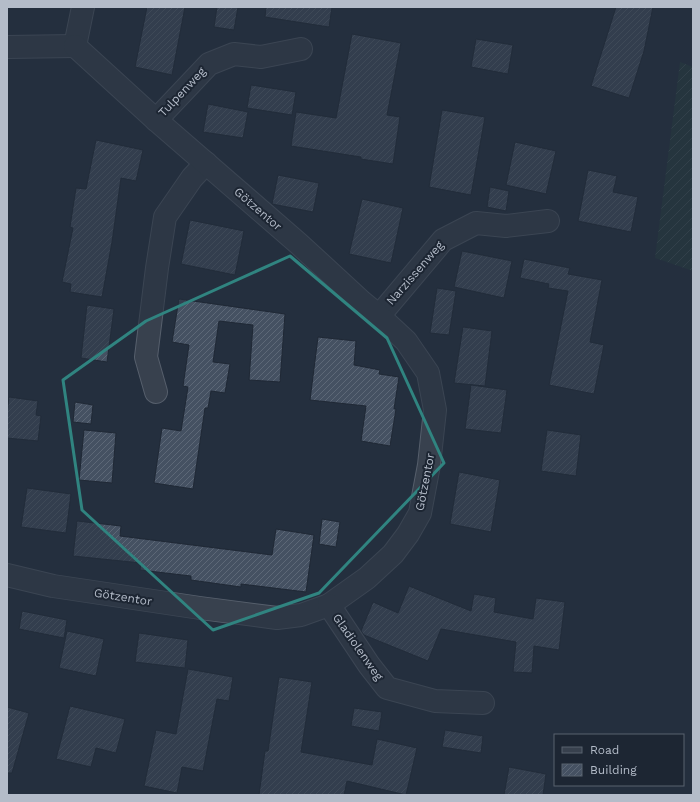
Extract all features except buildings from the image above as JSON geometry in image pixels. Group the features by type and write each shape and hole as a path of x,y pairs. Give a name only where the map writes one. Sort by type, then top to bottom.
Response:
{"street":[{"path":"7,47 75,46 83,7"},
{"name":"Götzentor","path":"7,575 53,586 200,608 276,618 301,615 329,605 367,578 393,554 408,534 420,513 429,465 435,410 428,373 406,341 299,244 156,120 75,46"},
{"name":"Tulpenweg","path":"156,120 209,64 234,54 261,57 301,50"},
{"path":"156,392 146,357 165,217 192,178 206,163"},
{"name":"Narzissenweg","path":"379,316 443,240 476,223 506,226 548,222"},
{"name":"Gladiolenweg","path":"329,605 369,665 387,688 435,701 483,703"}],"highlighted area":[{"path":"290,256 387,338 444,463 319,593 213,630 82,510 63,380 146,321"}],"green space":[{"path":"680,62 693,67 693,271 655,258"}]}
